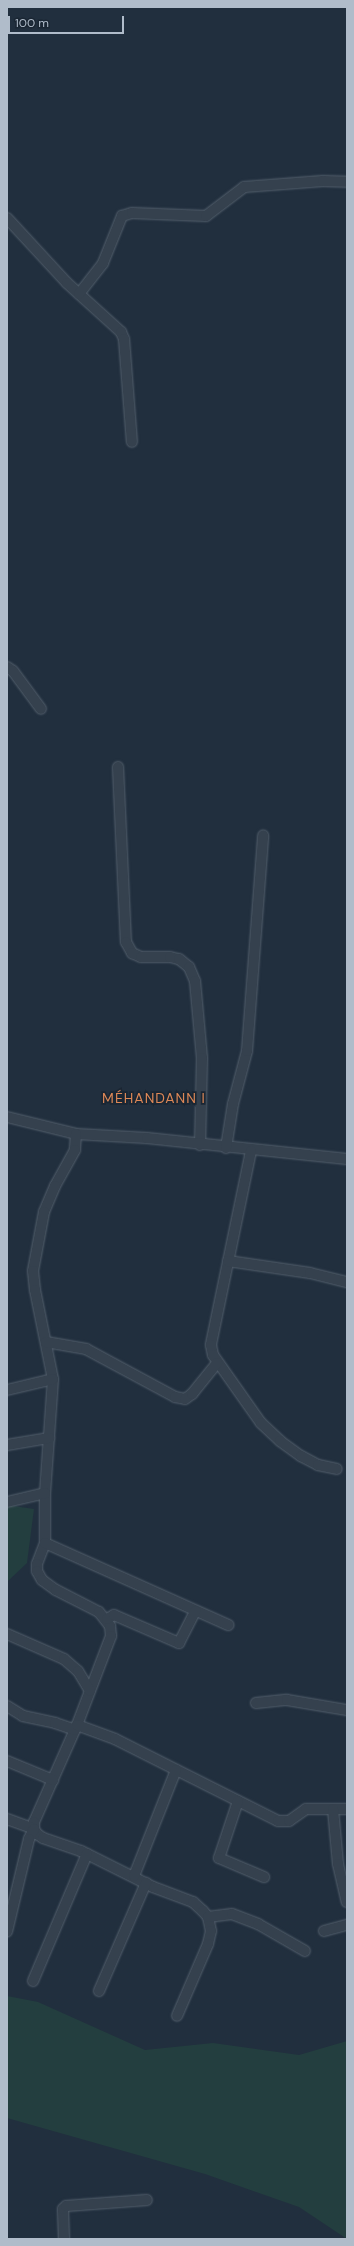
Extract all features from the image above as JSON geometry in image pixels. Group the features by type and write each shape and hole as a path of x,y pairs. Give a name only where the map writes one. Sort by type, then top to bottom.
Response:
{"street":[{"path":"79,294 103,263 122,216 132,213 206,216 244,187 323,181 347,182"},
{"path":"7,218 79,294 112,323 124,339 132,442"},
{"path":"7,667 13,671 41,709"},
{"path":"118,766 126,942 132,953 141,958 170,957 179,959 189,967 195,981 202,1058 200,1145"},
{"path":"226,1148 233,1104 247,1051 262,836"},
{"path":"7,1117 76,1134 147,1138 251,1151 347,1159"},
{"path":"7,1931 29,1839 34,1829 34,1822 76,1728 111,1636 110,1626 107,1620 99,1612 56,1590 42,1580 37,1571 37,1564 45,1543 45,1493 53,1379 34,1290 33,1271 44,1212 55,1186 75,1150 76,1134"},
{"path":"251,1151 211,1345 213,1355 217,1363 260,1423 280,1441 301,1456 318,1465 337,1469"},
{"path":"228,1261 310,1273 347,1282"},
{"path":"46,1342 86,1349 175,1397 185,1398 192,1394 217,1363"},
{"path":"7,1390 53,1379"},
{"path":"7,1445 49,1438"},
{"path":"7,1502 45,1493"},
{"path":"45,1543 228,1625"},
{"path":"107,1620 114,1614 179,1643 195,1611"},
{"path":"7,1634 64,1659 78,1670 90,1691"},
{"path":"256,1703 287,1700 347,1710"},
{"path":"7,1706 23,1716 76,1728 115,1739 278,1821 289,1821 306,1809 347,1809"},
{"path":"7,1761 53,1780"},
{"path":"134,1876 176,1770"},
{"path":"238,1801 219,1858 264,1876"},
{"path":"333,1810 338,1864 347,1902"},
{"path":"7,1820 34,1829 37,1834 43,1838 87,1854 146,1883 194,1902 208,1917 211,1931 208,1944 177,2016"},
{"path":"33,1981 87,1854"},
{"path":"99,1991 146,1883"},
{"path":"208,1917 232,1914 258,1924 305,1951"},
{"path":"324,1931 347,1925"},
{"path":"64,2239 63,2209 66,2206 147,2200"}],"green space":[{"path":"7,1505 34,1509 27,1563 7,1582"},
{"path":"7,1996 38,2002 145,2050 213,2043 299,2055 347,2041 347,2239 299,2207 205,2174 7,2118"}],"district":[{"name":"MÉHANDANN I","path":"154,1098"}]}
